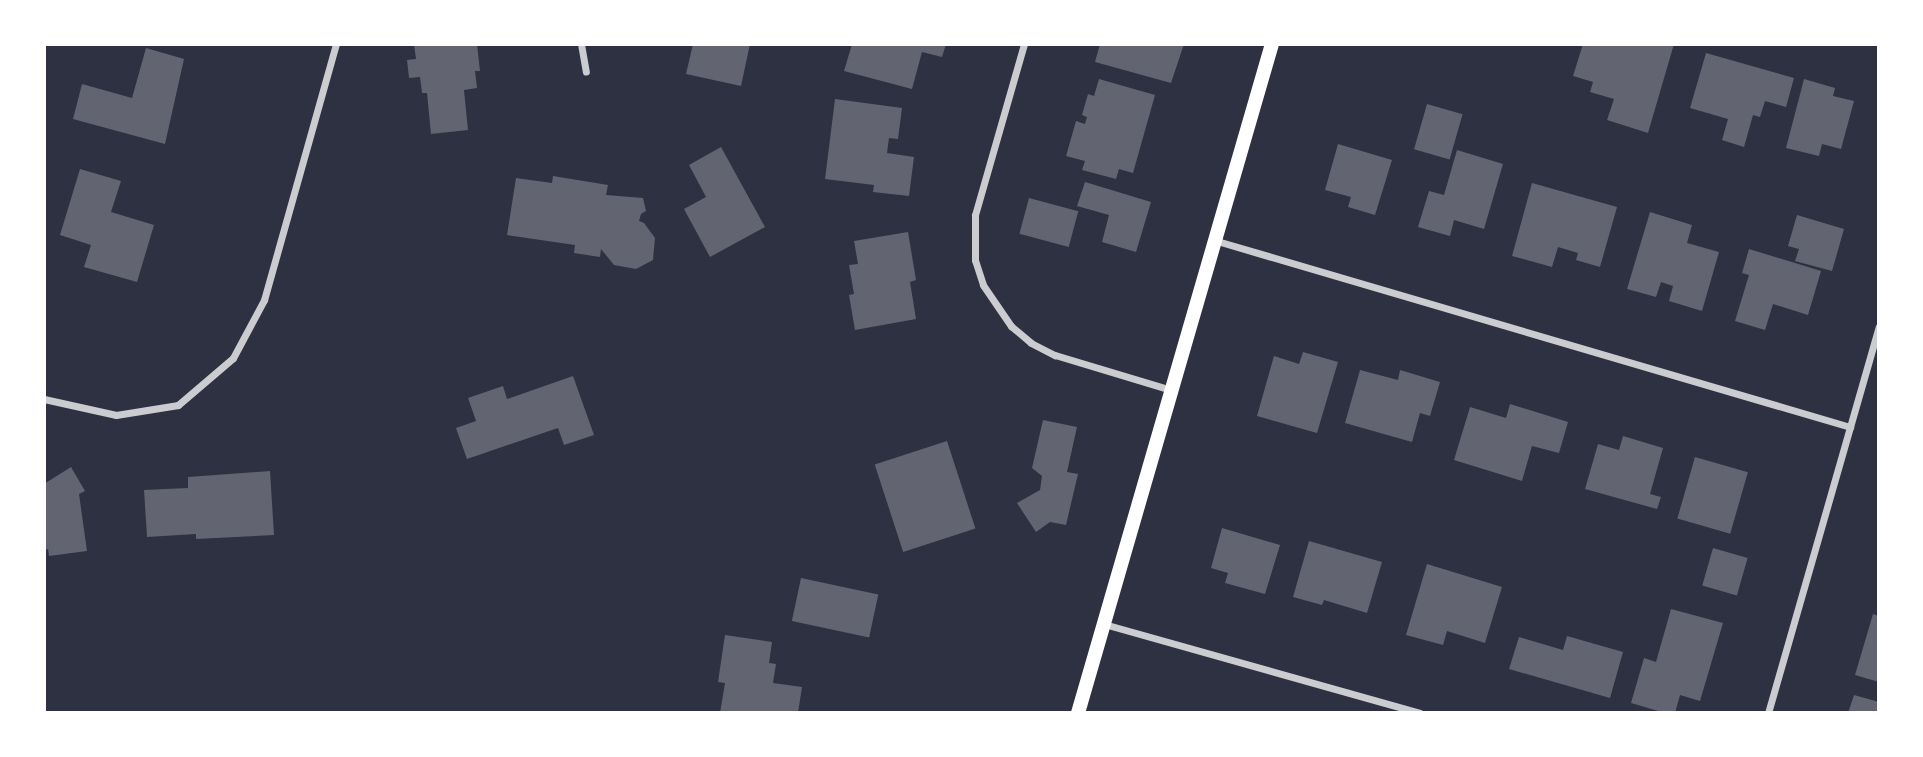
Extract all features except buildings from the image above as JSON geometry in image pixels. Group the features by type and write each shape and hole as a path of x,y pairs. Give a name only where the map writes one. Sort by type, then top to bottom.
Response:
{"main road":[{"path":"1078,713 1272,44"}],"street":[{"path":"44,399 116,415 178,405 233,358 264,300 337,44"},
{"path":"581,44 586,72"},
{"path":"1024,44 975,215 975,260 983,285 1004,317 1031,343 1055,355 1171,390"},
{"path":"1217,241 1850,427"},
{"path":"1768,713 1879,327"},
{"path":"1104,624 1420,713"}]}
